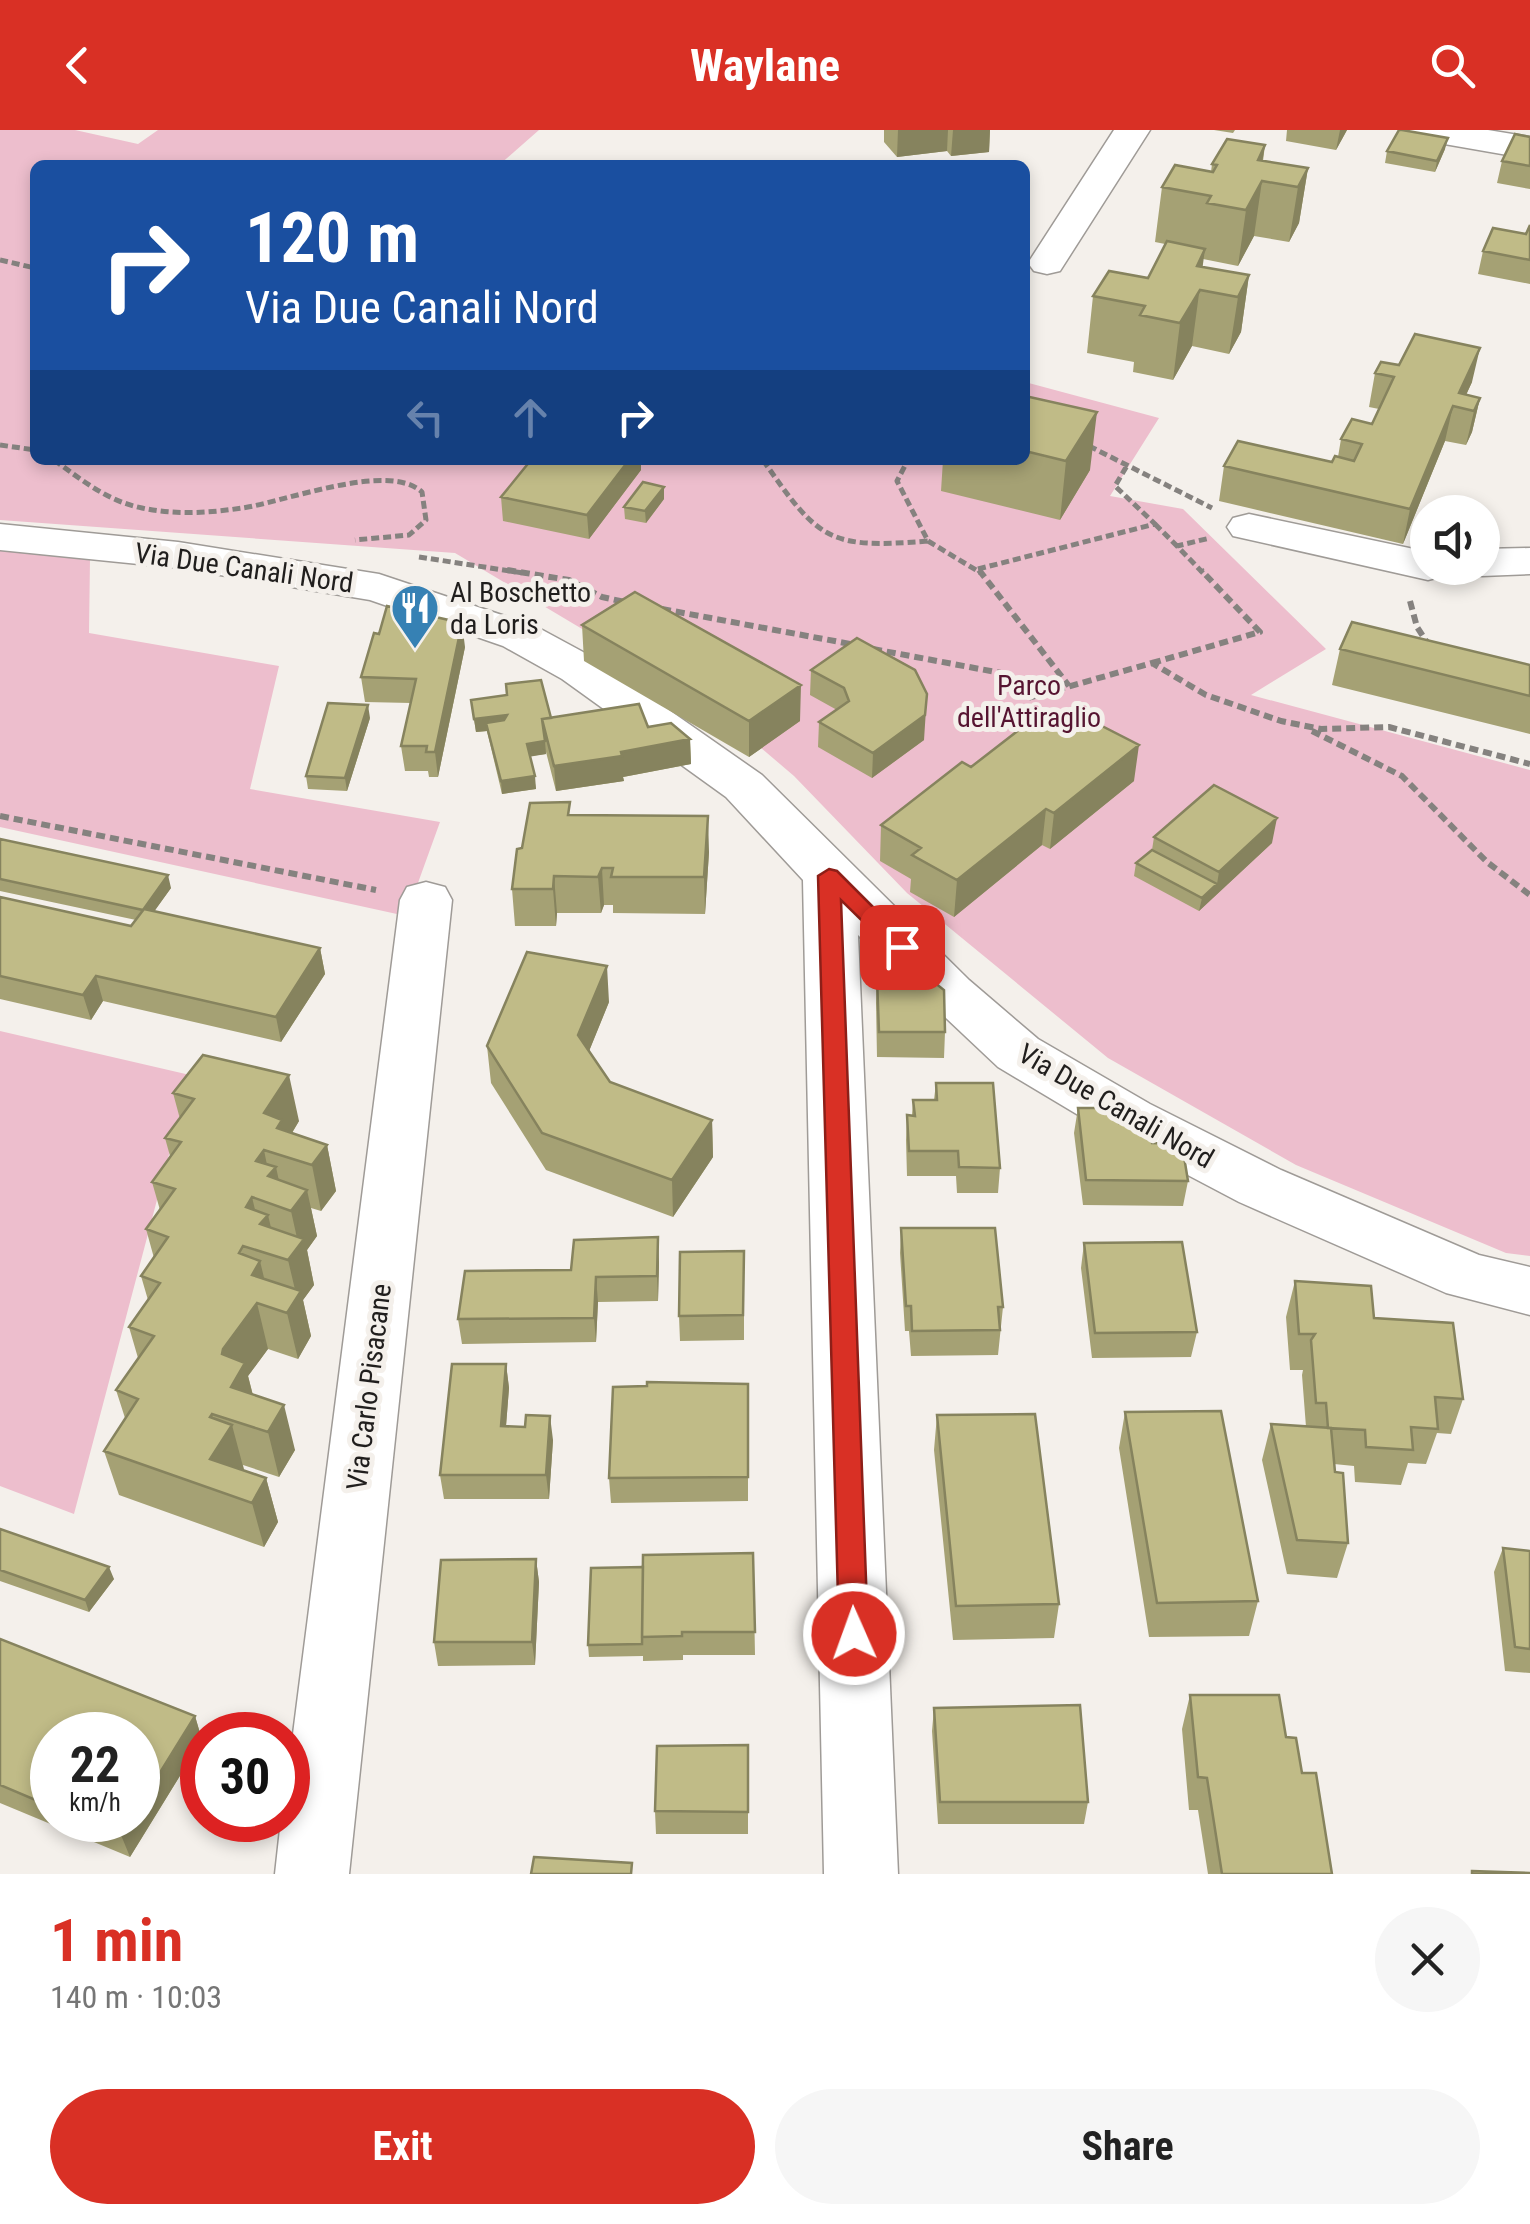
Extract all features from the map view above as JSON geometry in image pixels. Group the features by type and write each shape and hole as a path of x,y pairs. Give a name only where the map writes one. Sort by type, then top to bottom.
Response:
{"street":[{"path":"1048,263 1132,130"},
{"path":"1427,130 1530,148"},
{"path":"1250,527 1410,563"},
{"name":"Via Due Canali Nord","path":"0,537 178,556 379,588 518,636 579,668 744,786 829,876 1018,1054 1130,1119 1260,1186 1468,1276 1530,1291"},
{"path":"1500,562 1530,561"},
{"path":"829,876 861,1874"},
{"name":"Via Carlo Pisacane","path":"312,1874 426,900"}],"path":[{"path":"0,260 30,267"},
{"path":"1076,440 1250,527"},
{"path":"0,445 30,449"},
{"path":"659,608 1001,673 1028,698 1260,632 1115,486 1128,464"},
{"path":"61,465 105,495 165,511 227,510 382,479 406,481 421,491 428,502 426,520 409,534 362,540"},
{"path":"767,465 807,523 830,539 856,546 928,541 978,569 1069,686"},
{"path":"906,465 898,480 928,541"},
{"path":"978,569 1155,524"},
{"path":"1178,546 1250,527"},
{"path":"407,556 568,580 602,598 640,604"},
{"path":"1416,585 1410,600 1417,628 1436,654"},
{"path":"1152,663 1164,676 1184,687 1302,726 1402,776 1487,862 1530,895"},
{"path":"1302,726 1392,728 1530,764"},
{"path":"0,816 426,900"}],"green space":[{"name":"Parco dell'Attiraglio","path":"0,130 75,130 138,144 158,130 539,130 505,160 30,160 30,465 1030,465 1030,383 1159,418 1110,496 1183,509 1326,649 1251,695 1530,770 1530,1256 1506,1253 1296,1165 1108,1058 907,893 794,776 713,707 455,553 0,520"},
{"path":"0,550 90,559 89,633 279,666 250,789 440,822 406,916 0,827"},
{"path":"0,1031 190,1075 74,1514 0,1486"}],"building":[{"path":"1399,130 1448,138 1437,161 1387,151"},
{"path":"1515,134 1530,137 1530,166 1502,161"},
{"path":"1227,139 1265,145 1258,160 1308,168 1298,187 1262,181 1246,210 1207,203 1211,196 1162,187 1175,165 1213,172 1217,165 1212,164"},
{"path":"1530,225 1530,260 1483,251 1493,228 1526,234"},
{"path":"1167,241 1205,249 1197,266 1249,275 1238,297 1200,290 1180,323 1140,315 1145,306 1093,296 1109,271 1148,278"},
{"path":"1415,334 1480,348 1459,393 1480,398 1474,411 1453,406 1416,495 1410,495 1410,509 1224,466 1238,441 1332,462 1335,456 1354,461 1362,444 1341,439 1352,419 1372,424 1394,377 1375,373 1381,362 1399,365"},
{"path":"1030,397 1097,412 1066,461 1030,452"},
{"path":"527,465 625,465 587,515 501,497"},
{"path":"643,482 664,487 645,511 624,507"},
{"path":"635,592 801,685 749,721 582,625"},
{"path":"387,606 462,623 435,752 426,752 427,746 401,746 416,679 361,677"},
{"path":"1352,622 1530,665 1530,696 1340,649"},
{"path":"857,638 915,670 927,694 925,715 873,753 819,722 849,701 844,688 811,670"},
{"path":"541,680 551,718 542,719 545,741 527,744 535,776 501,781 486,723 504,720 507,715 474,719 471,700 507,695 506,684"},
{"path":"328,703 368,705 345,778 306,776"},
{"path":"639,704 648,727 671,723 690,739 621,752 622,756 554,766 542,719"},
{"path":"1046,709 1086,729 1094,722 1139,745 1054,813 1046,809 957,880 912,855 921,848 881,825 962,762 971,767"},
{"path":"1214,785 1277,818 1219,872 1154,837"},
{"path":"570,802 568,815 708,816 704,877 611,877 613,868 602,868 598,877 554,876 553,889 512,889 517,849 522,848 530,803"},
{"path":"0,839 168,875 143,910 0,879"},
{"path":"1152,850 1217,884 1202,898 1136,863"},
{"path":"0,897 131,926 144,909 320,948 276,1017 96,976 83,995 0,976"},
{"path":"527,952 607,966 578,1035 610,1082 712,1120 672,1180 542,1133 487,1046"},
{"path":"877,978 930,979 944,990 945,1032 879,1032"},
{"path":"203,1055 289,1075 264,1113 282,1120 277,1128 327,1145 312,1165 264,1150 256,1161 276,1167 268,1176 307,1190 291,1211 252,1197 246,1207 268,1215 260,1224 304,1239 288,1260 243,1246 239,1253 260,1261 252,1275 301,1291 287,1313 257,1303 223,1349 222,1354 245,1363 231,1387 284,1405 268,1432 212,1414 210,1417 232,1425 210,1459 266,1478 252,1503 104,1451 138,1399 116,1390 154,1336 129,1327 160,1283 141,1276 168,1237 146,1229 175,1189 152,1182 181,1142 165,1138 194,1099 173,1093"},
{"path":"936,1083 993,1083 1000,1168 959,1167 958,1151 909,1151 907,1115 915,1116 913,1100 937,1100"},
{"path":"1078,1108 1116,1108 1119,1123 1149,1123 1152,1143 1182,1144 1188,1181 1086,1180"},
{"path":"901,1228 995,1228 1003,1307 998,1307 1000,1330 912,1331 911,1306 906,1306"},
{"path":"658,1237 657,1276 596,1277 594,1318 458,1319 465,1271 571,1270 574,1240"},
{"path":"1182,1242 1197,1332 1095,1333 1084,1243"},
{"path":"744,1251 743,1315 679,1316 680,1252"},
{"path":"1295,1281 1371,1286 1374,1318 1453,1323 1463,1399 1435,1397 1438,1429 1411,1427 1413,1450 1366,1447 1365,1430 1328,1428 1326,1403 1316,1403 1311,1340 1315,1334 1299,1334"},
{"path":"452,1364 506,1364 501,1426 525,1427 526,1415 550,1416 546,1475 440,1475"},
{"path":"647,1382 748,1384 748,1477 609,1478 613,1387 647,1386"},
{"path":"1221,1411 1258,1601 1157,1603 1125,1412"},
{"path":"1035,1414 1059,1604 956,1606 937,1415"},
{"path":"1271,1424 1331,1428 1335,1472 1343,1473 1348,1543 1297,1540"},
{"path":"0,1529 109,1567 85,1600 0,1570"},
{"path":"1503,1548 1530,1551 1530,1649 1515,1647"},
{"path":"753,1553 755,1632 682,1632 682,1636 642,1637 643,1555"},
{"path":"536,1559 532,1642 434,1642 441,1560"},
{"path":"643,1567 642,1644 588,1645 591,1568"},
{"path":"0,1639 185,1712 180,1712 180,1740 160,1772 160,1712 30,1712 30,1798 0,1785"},
{"path":"1190,1695 1279,1695 1286,1737 1296,1738 1302,1773 1316,1773 1332,1874 1222,1874 1207,1778 1198,1777"},
{"path":"1080,1705 1088,1802 940,1802 934,1708"},
{"path":"748,1745 748,1812 655,1811 657,1746"},
{"path":"534,1857 632,1863 631,1874 531,1874"},
{"path":"1530,1873 1530,1874 1472,1874"}],"place":[{"name":"Al Boschetto da Loris","path":"415,650"}],"route":[{"path":"854,1634 829,876 902,947"}]}
